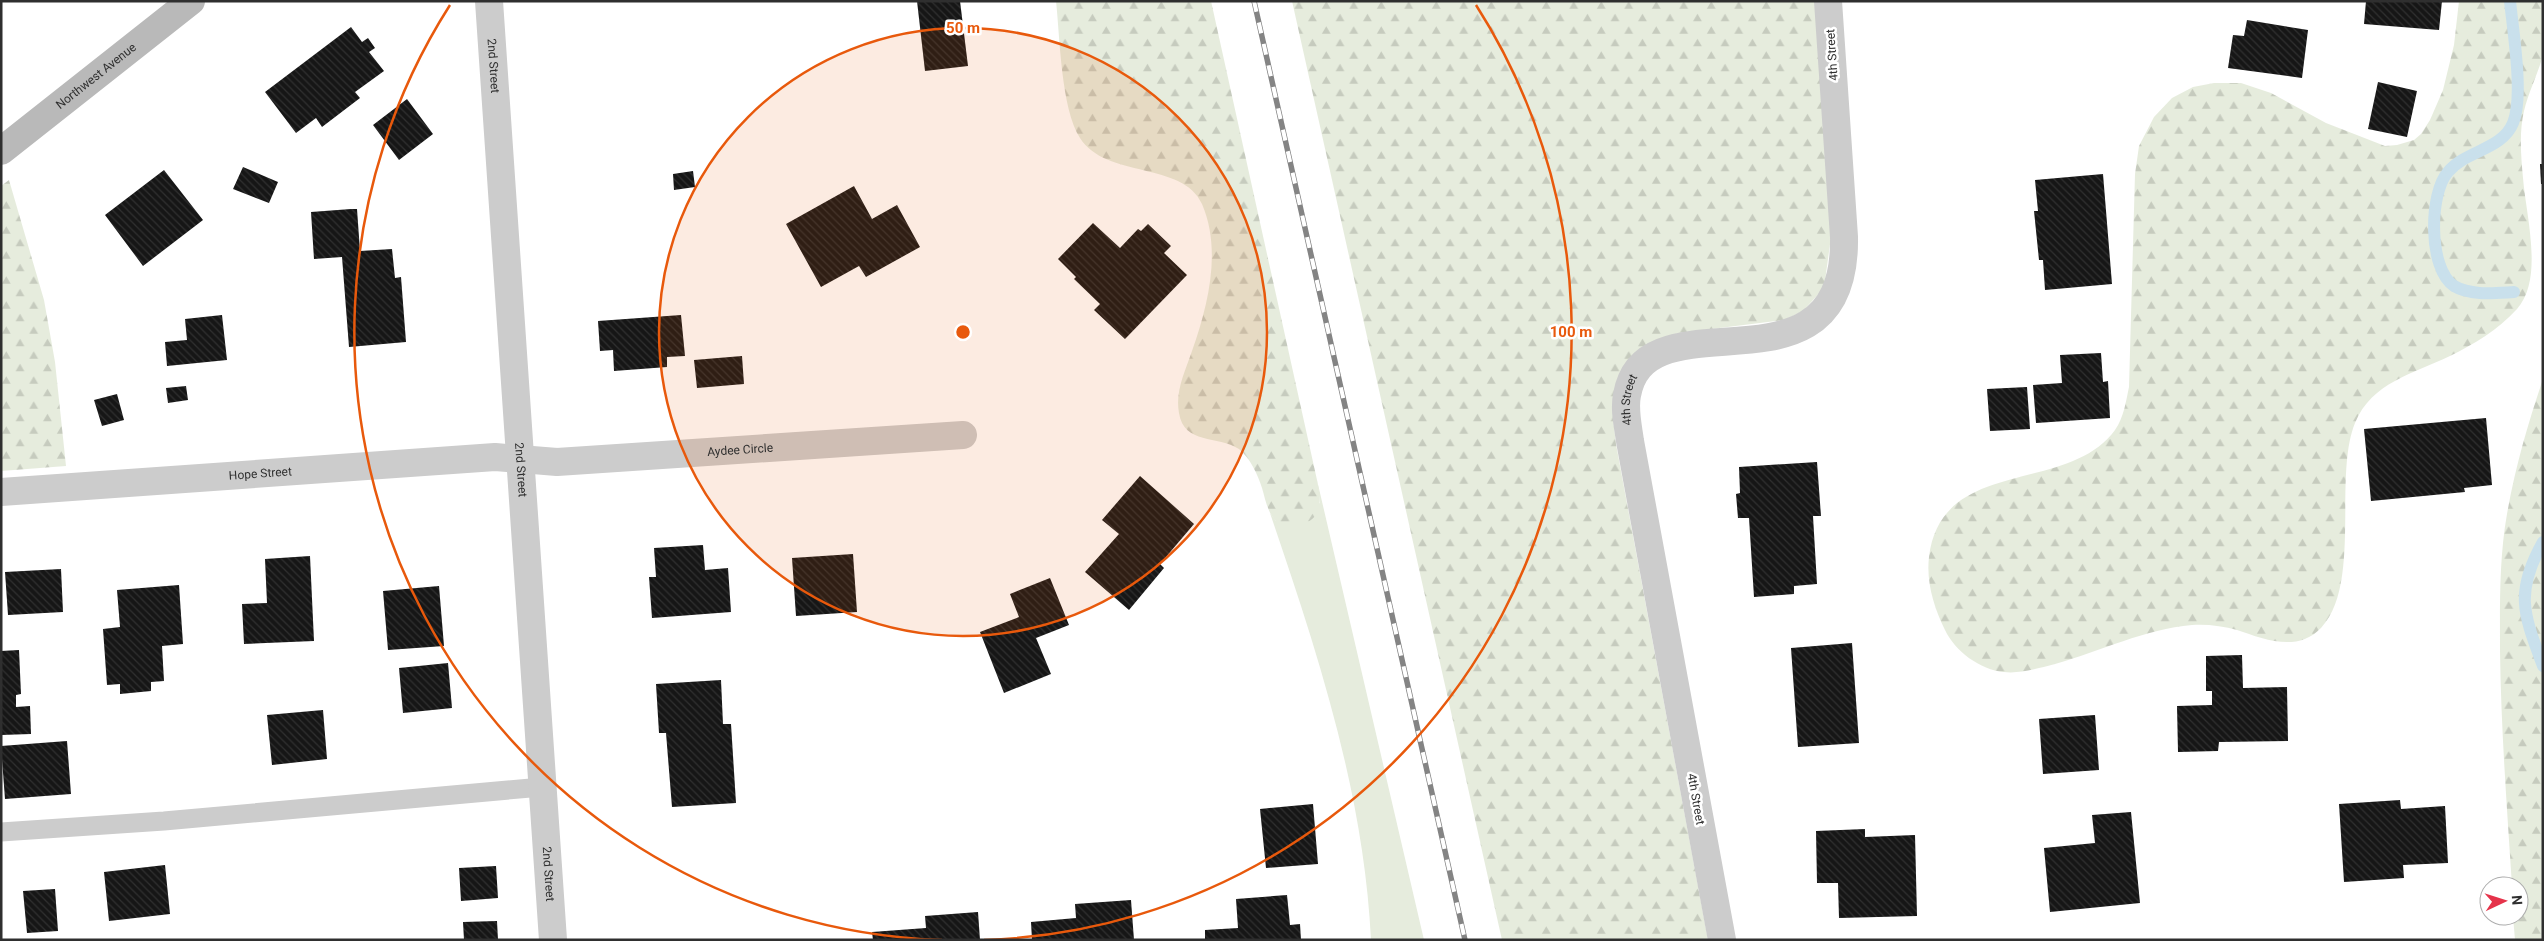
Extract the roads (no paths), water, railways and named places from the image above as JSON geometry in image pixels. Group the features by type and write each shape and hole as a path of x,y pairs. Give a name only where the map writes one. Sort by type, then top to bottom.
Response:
{"street":[{"name":"Northwest Avenue","path":"1,151 191,1"},
{"name":"2nd Street","path":"489,1 552,940"},
{"name":"4th Street","path":"1722,940 1630,441 1627,396 1638,369 1652,356 1679,347 1772,337 1791,332 1812,321 1834,296 1842,274 1844,237 1828,1"},
{"name":"Aydee Circle","path":"519,459 557,462 963,436"},
{"name":"Hope Street","path":"1,492 495,457 519,459"}],"lane":[{"path":"1,832 183,820 542,787"}],"waterway":[{"path":"2510,1 2518,81 2518,97 2513,123 2501,139 2464,159 2448,172 2437,196 2434,230 2439,264 2445,277 2454,286 2475,293 2514,292"},
{"path":"2543,542 2534,560 2525,590 2527,618 2543,666"}],"railway":[{"path":"1254,1 1465,940"}]}
